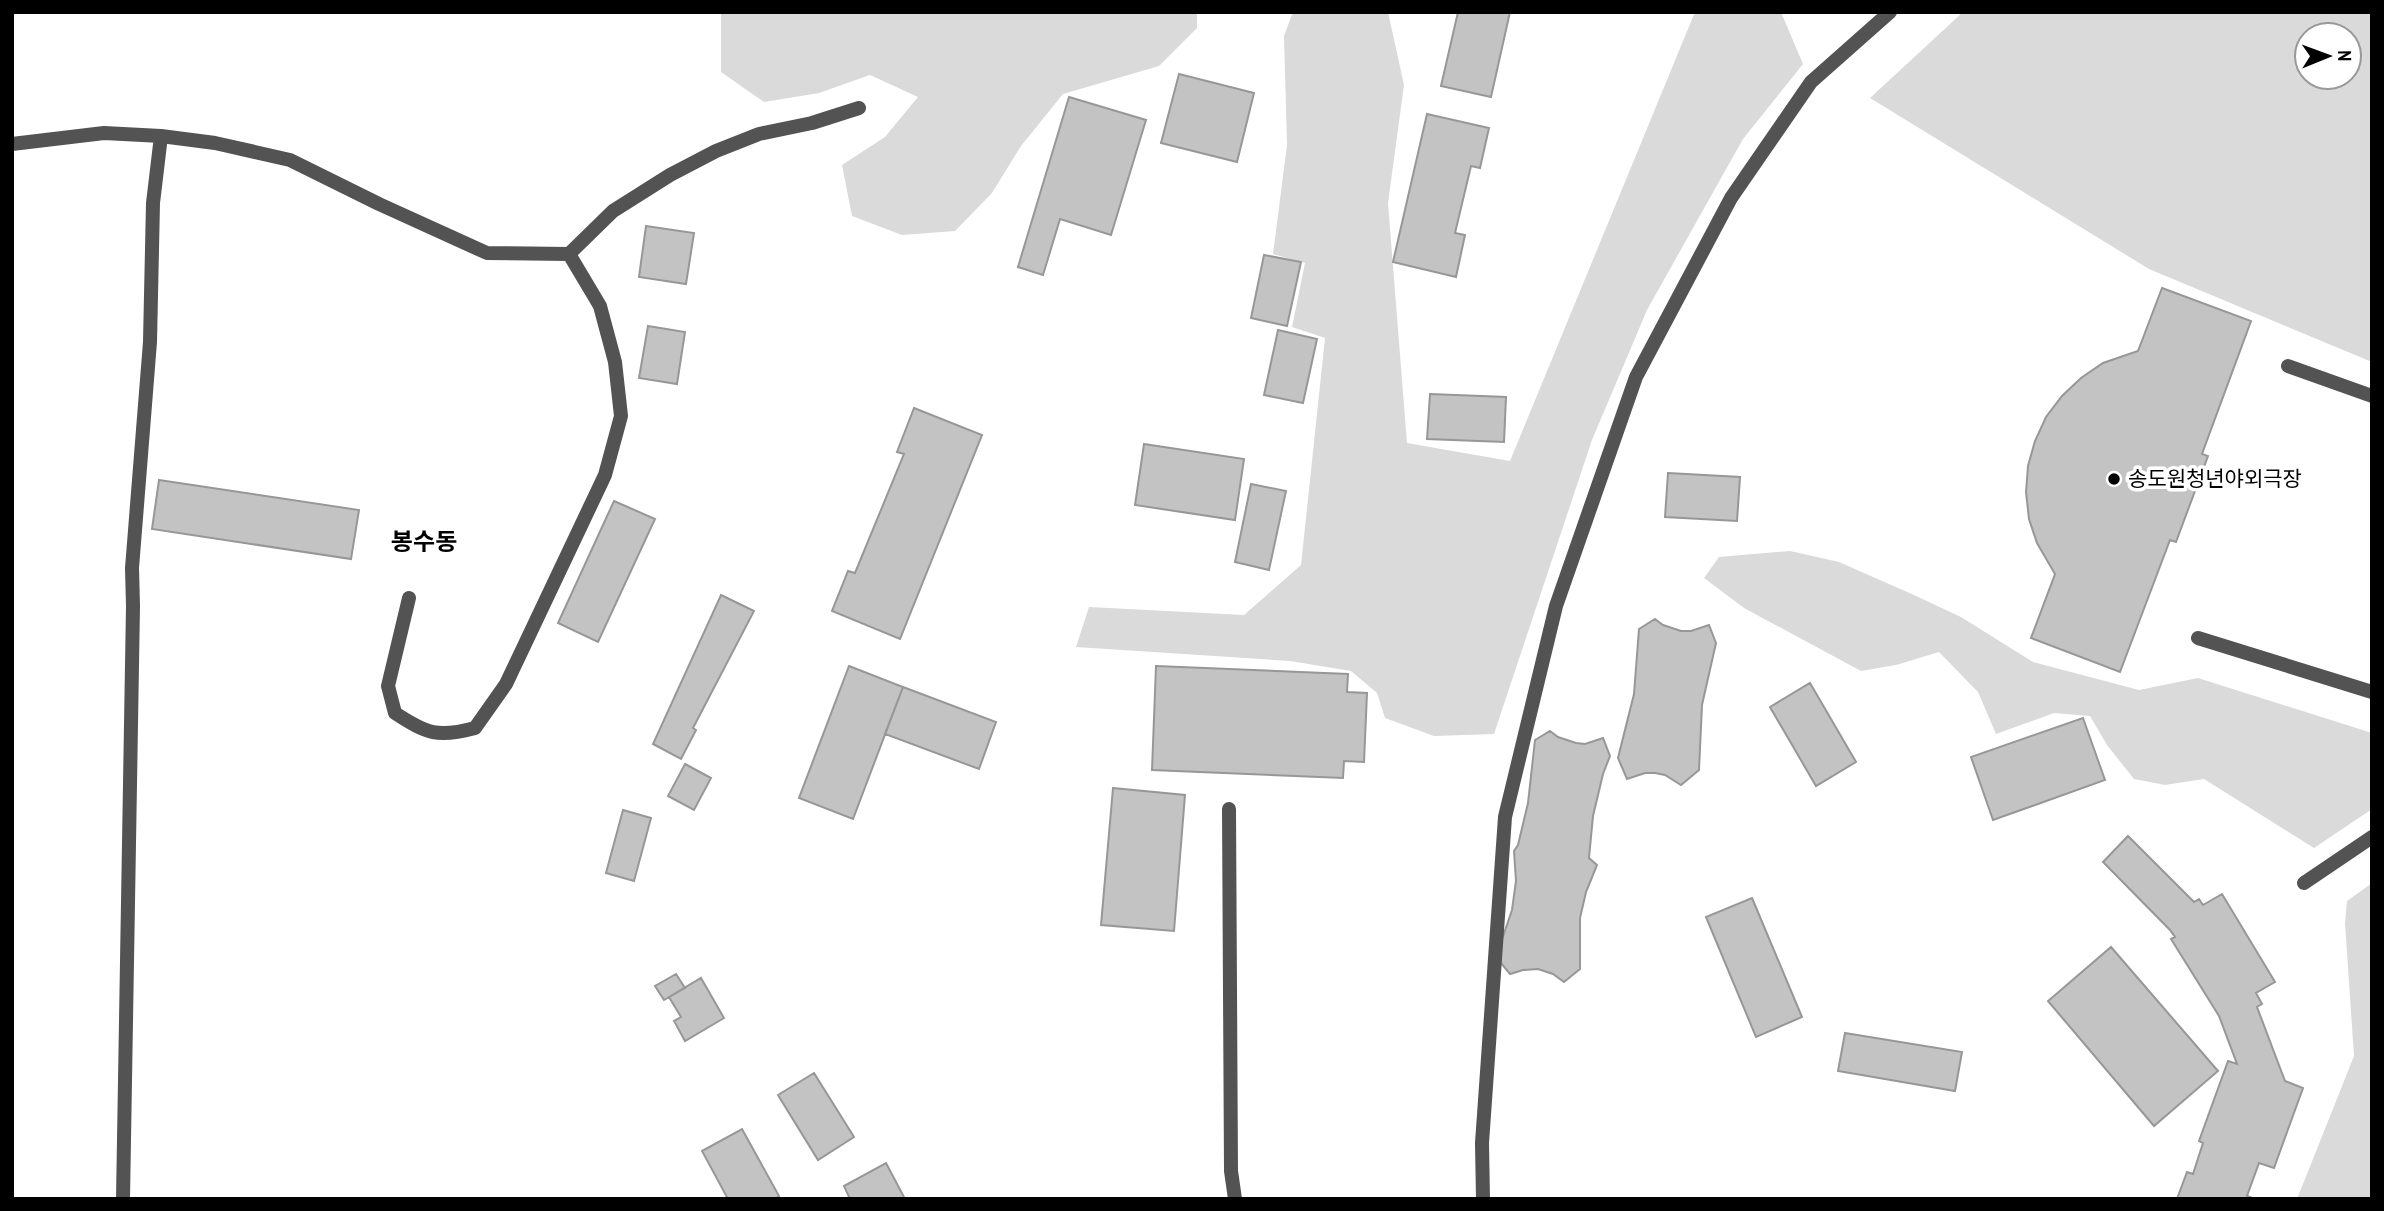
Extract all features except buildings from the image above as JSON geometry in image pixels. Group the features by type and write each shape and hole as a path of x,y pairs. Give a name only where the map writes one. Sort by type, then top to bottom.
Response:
{"street":[{"path":"1483,1199 1482,1143 1505,817 1561,594 1636,377 1731,198 1811,82 1890,12"},
{"path":"12,144 104,133 161,136 215,143 290,160 488,253 569,254 613,211 670,175 716,151 759,134 812,123 859,108"},
{"path":"123,1199 132,568 150,342 153,203 161,136"},
{"path":"409,598 388,686 395,713 418,728 449,735 475,728 506,684 605,475 621,416 615,362 600,306 569,254"},
{"path":"2288,366 2372,396"},
{"path":"2198,638 2372,692"},
{"path":"1229,809 1231,1171 1235,1199"},
{"path":"2304,883 2372,836"}],"shaded area":[{"path":"721,12 1197,12 1197,28 1159,66 1063,94 1021,146 992,193 955,231 902,235 852,216 842,165 885,137 918,97 870,75 819,93 764,102 721,72"},
{"path":"1293,12 1388,12 1404,85 1388,203 1407,443 1510,461 1695,12 1781,12 1803,64 1743,139 1647,310 1592,440 1494,734 1434,736 1385,718 1377,693 1351,671 1290,661 1076,647 1089,607 1244,615 1301,565 1325,338 1292,327 1305,263 1273,254 1287,145 1284,36"},
{"path":"1963,12 2372,12 2372,362 2149,269 1870,98"},
{"path":"1790,551 1839,562 1914,595 1961,617 2033,662 2139,690 2198,678 2372,733 2372,809 2314,848 2204,779 2165,785 2134,779 2107,745 2090,716 2054,713 1996,734 1978,692 1939,652 1896,665 1861,671 1744,608 1704,578 1719,557"},
{"path":"2372,883 2372,1199 2297,1199 2354,1056 2345,923 2347,901"}],"place":[{"name":"송도원청년야외극장","path":"2114,479"}],"district":[{"name":"봉수동","path":"424,542"}]}
